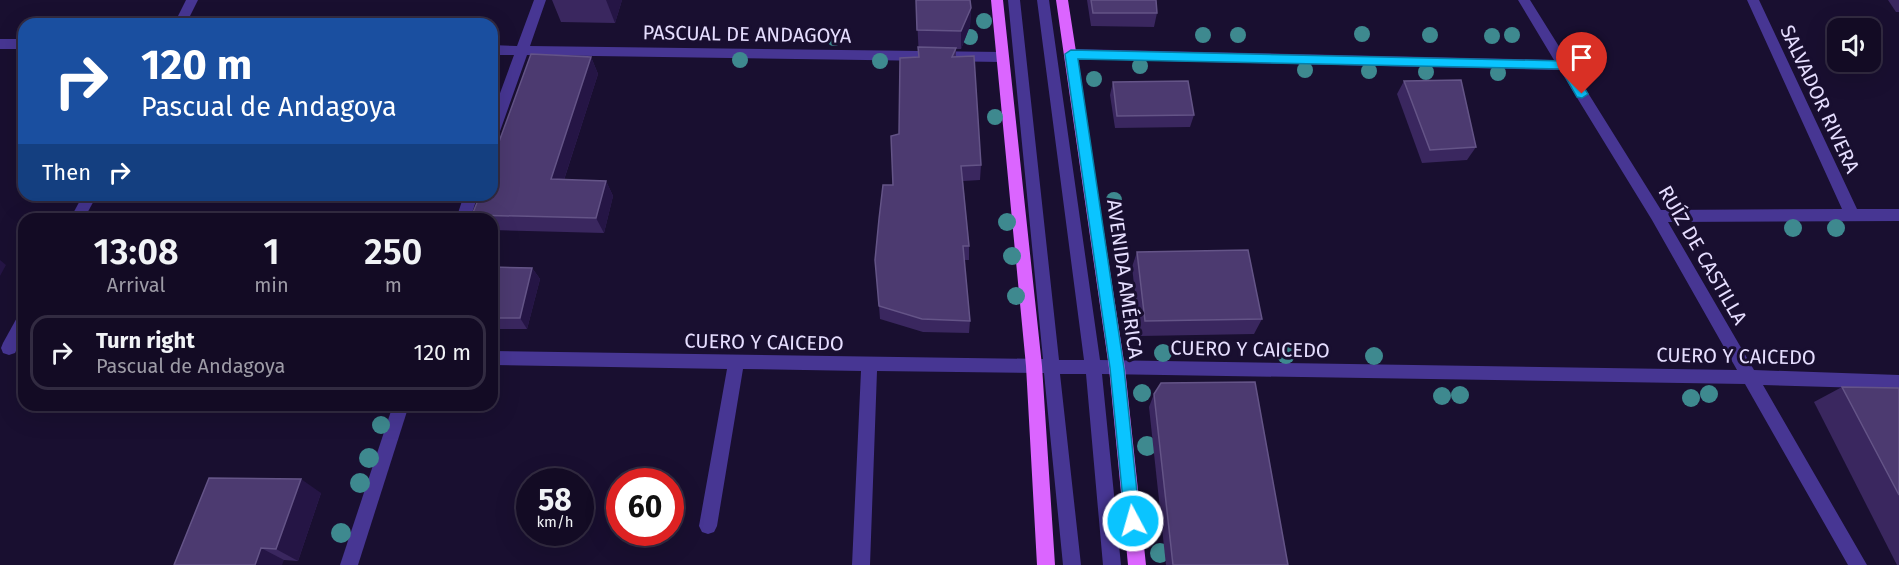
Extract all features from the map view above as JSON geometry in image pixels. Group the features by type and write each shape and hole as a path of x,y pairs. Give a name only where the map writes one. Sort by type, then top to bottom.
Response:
{"main road":[{"path":"997,0 1034,366 1046,565"},
{"name":"AVENIDA AMÉRICA","path":"1062,0 1117,368 1137,565"}],"street":[{"path":"183,18 192,0"},
{"path":"498,116 540,0"},
{"path":"1014,0 1054,367 1072,565"},
{"path":"1043,0 1093,368 1112,565"},
{"name":"RUÍZ DE CASTILLA","path":"1524,0 1657,216 1858,565"},
{"name":"SALVADOR RIVERA","path":"1754,0 1852,215"},
{"path":"0,44 18,44"},
{"name":"PASCUAL DE ANDAGOYA","path":"498,50 1002,57"},
{"path":"1071,54 1564,65"},
{"path":"1657,216 1899,215"},
{"path":"11,348 18,332"},
{"name":"CUERO Y CAICEDO","path":"498,358 1748,376 1899,382"},
{"path":"708,526 736,363"},
{"path":"861,565 868,364"},
{"path":"349,565 399,411"}],"building":[{"path":"916,0 970,0 971,8 961,31 917,30"},
{"path":"1091,0 1156,0 1157,13 1093,13"},
{"path":"918,47 956,48 952,57 974,56 981,165 961,166 969,246 963,246 970,321 922,319 879,306 875,260 883,185 893,185 891,136 899,134 900,58 919,57"},
{"path":"531,54 591,57 551,179 606,181 596,218 473,213 478,201 498,201 498,145"},
{"path":"1461,80 1476,147 1430,150 1404,81"},
{"path":"1188,81 1194,115 1117,116 1113,82"},
{"path":"1248,250 1262,319 1145,321 1137,252"},
{"path":"498,267 532,268 520,318 498,318"},
{"path":"1255,382 1288,565 1173,565 1154,394 1161,383"},
{"path":"1842,387 1899,388 1899,495"},
{"path":"209,478 301,479 276,549 261,548 255,565 174,565"}],"route":[{"path":"1133,521 1117,368 1071,54 1564,65 1582,94"}]}
